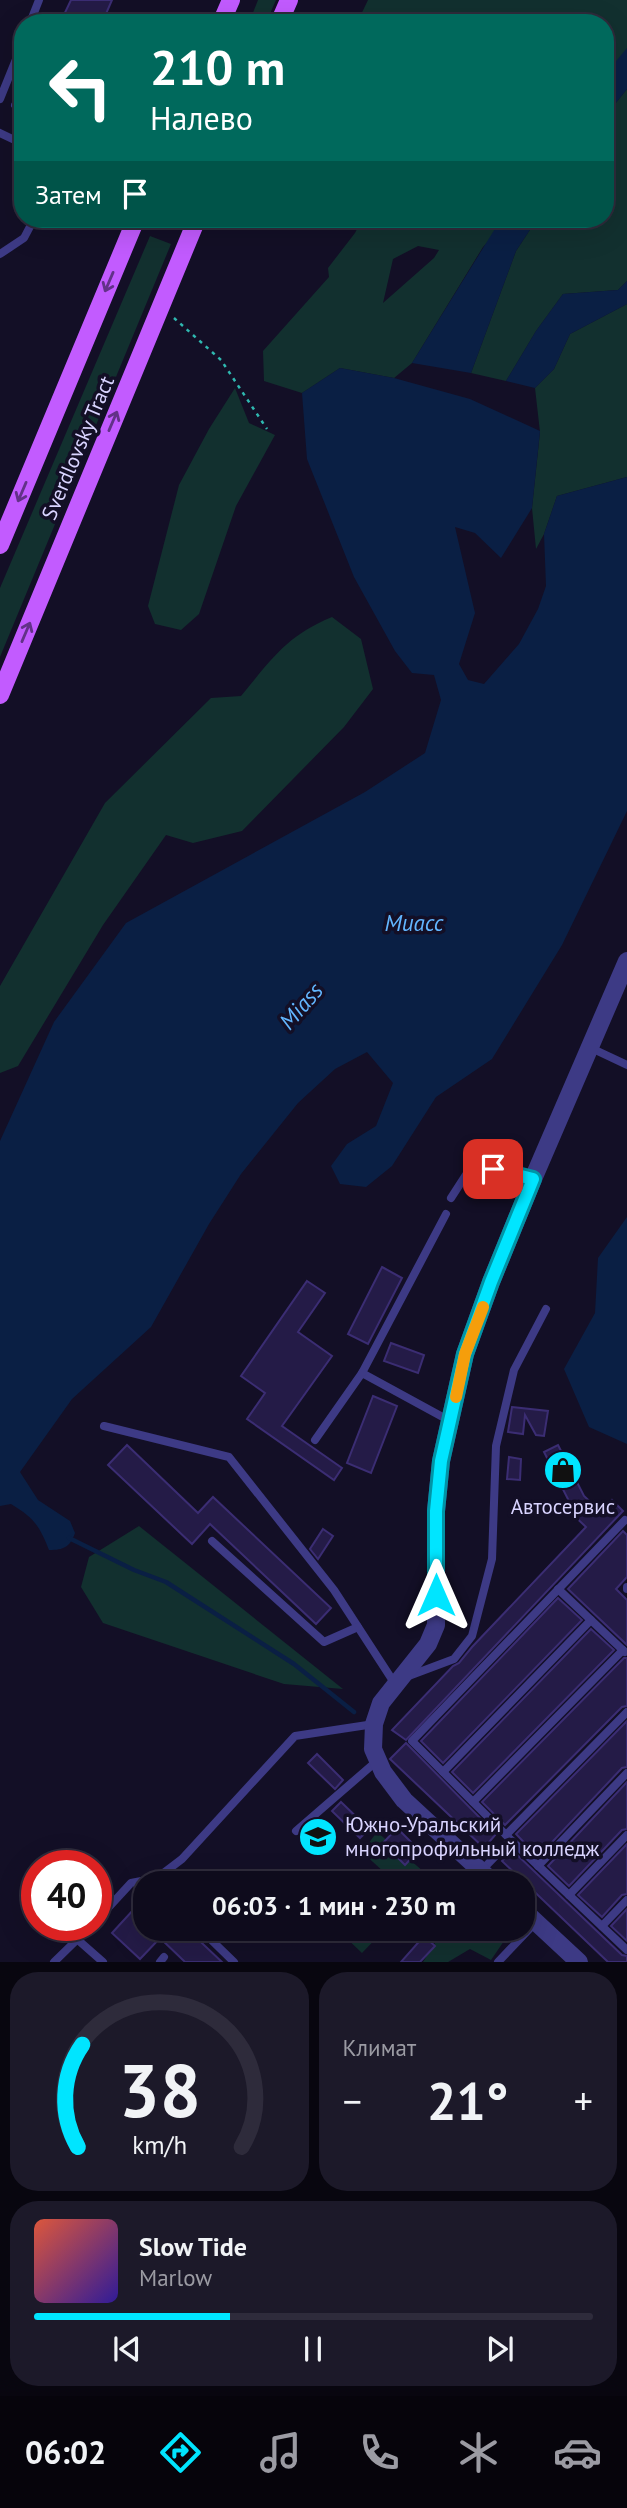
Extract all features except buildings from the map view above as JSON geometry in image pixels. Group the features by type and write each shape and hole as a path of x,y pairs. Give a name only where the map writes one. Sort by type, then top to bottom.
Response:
{"main road":[{"name":"Sverdlovsky Tract","path":"0,545 132,228"},
{"name":"Sverdlovsky Tract","path":"0,695 161,306 189,228"}],"street":[{"path":"481,1871 404,1800 383,1772 373,1749 374,1724 381,1703 428,1644 436,1625 436,1511 441,1461 465,1354 533,1179 627,961"},
{"path":"535,1922 579,1962"}],"lane":[{"path":"0,99 14,64"},
{"path":"0,254 24,238 29,228"},
{"path":"591,1048 627,1065"},
{"path":"451,1198 473,1164 533,1179"},
{"path":"315,1440 362,1373 446,1214"},
{"path":"104,1426 229,1457 334,1590 396,1682 454,1659 472,1636 492,1559 496,1447 514,1370 547,1309"},
{"path":"362,1373 450,1421"},
{"path":"625,1520 412,1741 627,1950"},
{"path":"212,1541 324,1642 358,1627"},
{"path":"473,1802 625,1652 558,1589"},
{"path":"443,1772 591,1620"},
{"path":"490,1871 509,1838 627,1712"},
{"path":"168,1871 295,1735 374,1724"},
{"path":"296,1831 378,1760"},
{"path":"538,1866 627,1773"},
{"path":"569,1895 627,1835"},
{"path":"112,1904 133,1883"},
{"path":"601,1926 627,1900"},
{"path":"54,1962 77,1941"},
{"path":"79,1941 103,1962"},
{"path":"212,1941 233,1962"},
{"path":"498,1962 512,1941"}],"path":[{"path":"161,306 221,360 267,429"}],"green space":[{"path":"258,0 276,0 270,14 253,14"},
{"path":"368,0 627,0 627,67 614,82 614,14 361,14"},
{"path":"627,89 627,281 618,290 563,294 536,331 506,381 471,373 516,251 531,228 614,228 614,105"},
{"path":"358,228 501,228 483,247 412,363 394,378 340,368 302,393 264,381 263,351 329,277 328,268","holes":["418,246 439,250 434,258 383,303 393,259"]},
{"path":"150,236 171,244 0,657 0,588"},
{"path":"627,304 627,477 557,496 536,549 532,508 540,432 535,388 554,369 570,334"},
{"path":"235,388 249,423 275,435 236,506 199,614 181,630 155,624 148,606 179,485"},
{"path":"332,617 361,639 373,689 344,727 242,831 193,843 166,835 103,925 18,1066 0,1073 0,986 105,803 211,698 241,696 291,641"},
{"path":"139,1526 343,1689 284,1684 103,1623 81,1587 89,1557"},
{"path":"377,1832 423,1871 383,1871 362,1852"},
{"path":"349,1941 374,1941 362,1953"},
{"path":"436,1941 504,1941 491,1960 470,1949 448,1962 423,1962"}],"water":[{"path":"627,48 627,89 614,105 614,63"},
{"path":"495,228 531,228 516,251 471,373 412,363"},
{"path":"627,281 627,304 570,334 554,369 535,388 506,381 536,331 563,294 618,290"},
{"name":"Миасс","path":"340,368 394,378 470,399 540,431 532,508 501,558 475,533 455,527 475,613 459,664 468,680 484,684 519,644 538,609 546,586 544,534 557,496 627,477 627,811 562,945 492,1059 436,1097 392,1166 366,1187 340,1184 331,1166 347,1144 376,1126 393,1083 367,1052 335,1069 298,1103 241,1174 209,1224 151,1327 72,1399 20,1472 38,1500 70,1521 75,1533 66,1547 49,1550 39,1528 30,1518 11,1504 0,1506 0,1141 54,1022 126,923 365,792 425,753 441,700 434,675 412,673 395,651 354,577 307,459 302,393"},
{"path":"627,1217 627,1444 589,1427 564,1369 595,1313 598,1258"}],"waterway":[{"path":"69,1538 134,1570 166,1582 294,1664 354,1712"}],"slow traffic":[{"path":"456,1397 465,1354 483,1307"}],"place":[{"name":"Автосервис","path":"563,1470"},
{"name":"Южно-Уральский многопрофильный колледж","path":"318,1837"}],"route":[{"path":"436,1595 436,1511 441,1461 465,1354 533,1179 493,1169"}],"water label":[{"name":"Miass","path":"301,1006"}]}
